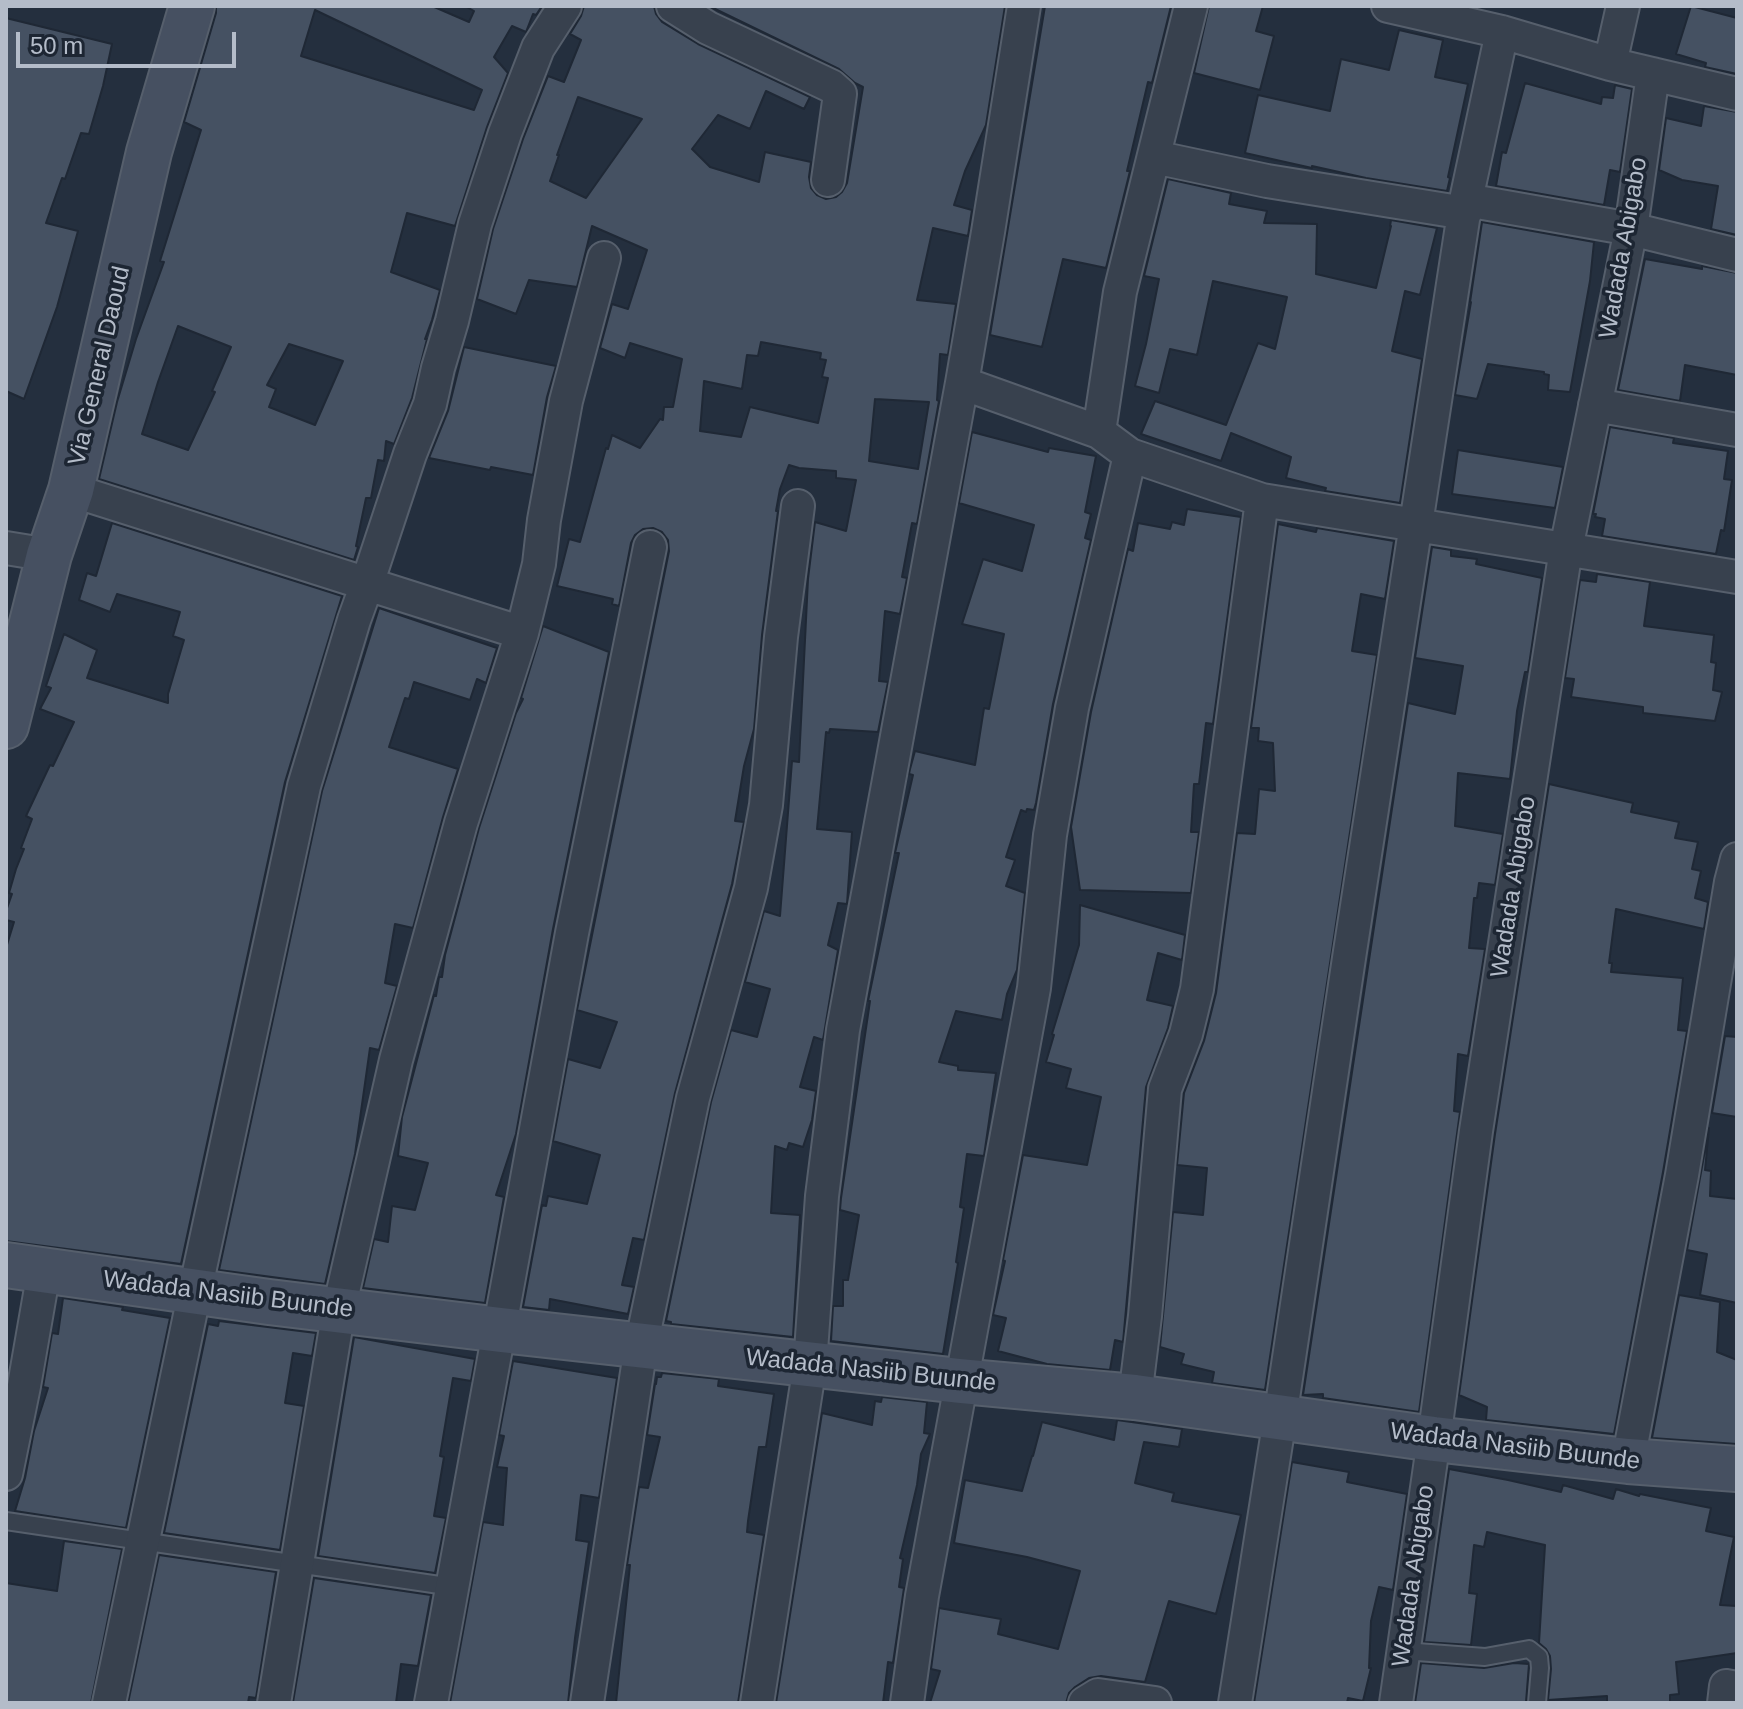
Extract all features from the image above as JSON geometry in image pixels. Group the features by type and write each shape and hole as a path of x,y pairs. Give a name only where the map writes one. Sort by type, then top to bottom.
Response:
{"street":[{"name":"Via General Daoud","path":"6,726 49,555 71,490 149,152 192,6"},
{"path":"109,1703 304,786 354,620 430,404 475,224 505,133 538,48 565,6"},
{"path":"673,6 708,28 831,86 840,94 828,180"},
{"path":"757,1703 810,1365 822,1196 843,1030 962,383 1024,6"},
{"path":"1099,432 1120,292 1191,6"},
{"path":"1388,6 1502,32 1610,64 1737,94"},
{"path":"1610,64 1623,6"},
{"path":"1235,1703 1466,206 1502,32"},
{"name":"Wadada Abigabo","path":"1396,1703 1476,1131 1566,549 1631,229 1653,74"},
{"path":"1154,157 1267,181 1631,229 1737,255"},
{"path":"274,1703 339,1309 400,1046 461,823 522,633 539,564 566,401 604,258"},
{"path":"962,383 1099,432 1130,455 1262,500 1737,577"},
{"path":"1595,405 1737,430"},
{"path":"907,1703 922,1596 960,1381 1034,988 1050,835 1072,708 1130,455"},
{"path":"71,490 522,633"},
{"path":"1135,1397 1165,1089 1186,1034 1197,989 1262,500"},
{"path":"587,1703 641,1346 693,1098 751,888 766,805 781,637 798,506"},
{"path":"431,1703 572,933 650,547"},
{"path":"6,548 49,555"},
{"path":"1628,1461 1735,875"},
{"path":"6,1474 25,1268"},
{"name":"Wadada Nasiib Buunde","path":"25,1268 501,1330 960,1381 1135,1397 1434,1439 1628,1461 1737,1469"},
{"path":"1724,1703 1726,1686 1737,1688"},
{"path":"1085,1703 1098,1695 1155,1703"}],"lane":[{"path":"6,1521 453,1587"},
{"path":"1403,1651 1485,1657 1529,1649 1539,1657 1537,1703"}],"building":[{"path":"216,6 432,6 469,22 474,11 465,6 542,6 536,15 533,14 526,32 512,26 494,57 508,73 455,226 407,213 391,272 440,290 412,398 394,444 386,441 384,461 378,460 371,498 366,498 354,560 99,479 117,402 164,262 160,261 201,130 184,122","holes":["315,10 482,90 474,110 301,56","178,326 231,347 212,391 215,392 188,450 142,434","289,344 343,361 315,425 269,407 276,389 267,385"]},
{"path":"584,6 654,6 662,22 698,44 810,97 804,109 766,91 750,129 718,115 692,149 710,167 759,182 765,152 811,162 811,188 826,199 836,197 847,183 863,87 839,69 709,6 1005,6 986,125 965,171 954,205 972,210 968,236 933,228 917,300 956,304 948,355 940,354 939,401 917,524 912,523 902,577 907,578 900,614 885,611 879,681 888,682 878,732 830,729 829,733 826,732 817,829 852,832 847,904 838,903 828,945 838,950 823,1040 814,1037 800,1087 816,1091 812,1120 803,1147 789,1143 787,1150 775,1146 771,1213 800,1215 793,1337 666,1321 711,1102 731,1030 757,1037 770,989 745,982 764,911 780,916 792,761 799,762 808,579 815,522 846,531 856,480 836,478 836,471 789,465 776,511 754,729 735,821 744,822 732,884 675,1093 644,1240 633,1238 622,1285 634,1287 628,1314 550,1299 549,1310 523,1307 542,1205 546,1206 548,1196 587,1204 600,1155 553,1141 568,1059 600,1068 617,1022 577,1010 669,551 668,540 662,532 653,528 643,529 635,535 619,606 612,604 613,599 557,586 569,539 580,542 612,435 640,448 660,419 663,420 664,407 673,407 682,359 630,343 625,358 600,348 612,304 628,309 647,250 592,226 577,287 529,280 516,314 477,299 493,229 523,139 548,76 564,82 581,40 570,34","holes":["578,97 642,119 586,198 550,181","761,342 821,353 820,359 826,360 822,377 828,378 818,423 750,407 741,437 700,431 704,381 742,389 747,355 758,356","875,399 929,402 918,469 869,461"]},
{"path":"1045,6 1171,6 1152,83 1148,82 1106,268 1063,259 1042,347 990,335"},
{"path":"1209,6 1263,6 1256,31 1274,36 1260,90 1194,73"},
{"path":"1691,6 1737,18 1737,74 1705,67 1706,63 1676,54"},
{"path":"6,18 112,44 89,134 81,133 46,223 78,231 57,307 24,399 6,391"},
{"path":"1399,30 1443,40 1435,77 1468,84 1447,191 1245,153 1258,95 1330,111 1341,59 1389,70"},
{"path":"1525,83 1601,104 1602,97 1613,98 1615,85 1632,89 1620,172 1610,170 1604,205 1496,186 1502,152 1506,153"},
{"path":"1704,106 1737,112 1737,235 1711,229 1718,186 1682,180 1659,170 1666,118 1701,126"},
{"path":"1168,179 1231,193 1229,204 1267,211 1264,223 1317,224 1316,274 1376,288 1391,220 1437,228 1420,295 1405,291 1392,351 1422,359 1400,503 1325,491 1326,488 1286,478 1291,457 1231,433 1221,461 1141,434 1155,401 1226,425 1258,343 1275,349 1287,297 1213,281 1197,355 1170,349 1159,393 1135,386 1159,279 1144,276"},
{"path":"1482,222 1594,242 1570,392 1548,390 1549,375 1544,372 1488,364 1477,399 1455,395"},
{"path":"1645,259 1737,273 1737,375 1685,365 1680,401 1618,390"},
{"path":"464,347 556,366 547,397 533,475 429,458 448,411"},
{"path":"1610,427 1674,438 1673,443 1728,451 1724,479 1732,480 1724,531 1721,530 1716,554 1602,536 1605,519 1593,514"},
{"path":"972,432 1048,452 1049,448 1096,456 1085,512 1091,514 1085,538 1091,540 1053,704 1036,803 1034,810 1021,810 1006,857 1015,860 1006,886 1025,893 1017,970 1007,994 1002,1020 956,1011 939,1062 958,1066 958,1070 996,1073 984,1156 967,1154 960,1207 964,1208 958,1263 943,1354 831,1341 833,1306 843,1306 843,1280 848,1280 859,1215 840,1210 841,1198 868,1001 899,853 895,853 913,775 909,774 910,769 915,751 975,765 984,708 989,709 1004,634 962,624 983,559 1022,571 1034,525 959,503"},
{"path":"1458,450 1563,467 1555,508 1452,494"},
{"path":"1187,509 1241,517 1213,724 1206,723 1199,784 1194,784 1191,832 1199,832 1191,893 1080,890 1071,827 1091,712 1128,549 1133,551 1138,523 1170,529 1172,522 1184,525"},
{"path":"112,523 342,596 285,782 181,1264 6,1241 6,948 14,922 6,920 6,911 24,849 21,848 32,819 26,816 74,722 40,709 51,688 46,686 64,634 97,650 87,678 168,703 184,640 173,636 180,612 117,594 110,612 79,600 87,573 96,576"},
{"path":"1278,524 1316,532 1317,528 1394,541 1385,599 1361,594 1352,651 1377,655 1265,1390 1212,1383 1214,1372 1181,1364 1184,1354 1160,1347 1173,1212 1203,1215 1207,1168 1177,1165 1184,1093 1204,1041 1216,993 1237,833 1255,834 1259,789 1275,791 1273,743 1258,741 1259,728 1251,728"},
{"path":"1432,547 1451,550 1451,556 1477,559 1476,564 1542,578 1528,672 1525,672 1517,711 1510,779 1458,773 1455,826 1503,834 1495,885 1479,883 1477,898 1474,898 1469,948 1485,949 1468,1056 1458,1054 1454,1111 1460,1112 1419,1412 1323,1398 1323,1394 1303,1395 1408,703 1455,714 1463,666 1415,658"},
{"path":"1597,574 1650,582 1644,626 1714,635 1711,662 1716,663 1713,690 1722,692 1715,721 1643,713 1643,707 1571,697 1574,679 1565,678 1580,580 1596,582"},
{"path":"379,608 497,648 486,683 477,679 470,700 414,682 409,699 405,698 389,747 458,769 413,928 395,924 385,983 397,986 379,1050 370,1048 355,1154 325,1284 219,1270 322,791"},
{"path":"543,626 609,652 553,929 516,1134 496,1195 504,1197 485,1303 363,1288 374,1239 388,1242 392,1206 415,1210 428,1163 398,1156 402,1117 439,977 442,977 479,828 523,699"},
{"path":"1549,784 1633,803 1631,812 1679,822 1675,838 1698,842 1692,869 1701,871 1695,898 1708,902 1704,929 1616,909 1609,963 1612,963 1611,972 1683,978 1678,1030 1687,1031 1614,1434 1486,1420 1487,1407 1459,1395 1495,1134"},
{"path":"1080,905 1185,935 1182,960 1158,953 1147,1000 1173,1006 1146,1087 1123,1342 1115,1340 1110,1370 1047,1364 998,1351 1006,1318 993,1315 1023,1155 1087,1165 1101,1097 1066,1088 1071,1069 1046,1062 1079,945"},
{"path":"1725,1036 1737,1037 1737,1117 1712,1113"},
{"path":"1709,1128 1705,1170 1711,1171 1710,1196 1737,1199 1737,1303 1700,1295 1707,1254 1687,1250"},
{"path":"1679,1295 1720,1302 1717,1352 1737,1360 1737,1444 1652,1438"},
{"path":"63,1298 170,1318 126,1528 15,1511 48,1388 43,1387 52,1333 58,1334"},
{"path":"219,1321 316,1333 312,1356 293,1353 285,1403 304,1406 280,1550 164,1533 208,1324 218,1326"},
{"path":"354,1337 475,1359 471,1381 453,1378 434,1516 446,1518 435,1573 318,1556"},
{"path":"513,1361 617,1378 599,1498 581,1495 576,1540 589,1542 568,1703 450,1703 483,1522 503,1525 507,1468 497,1467 504,1436 499,1435"},
{"path":"662,1373 719,1379 718,1386 774,1394 766,1447 759,1447 748,1521 747,1532 764,1535 738,1703 616,1703 630,1565 627,1565 639,1487 648,1488 660,1437 647,1435 655,1384"},
{"path":"882,1397 927,1402 924,1433 930,1434 921,1454 900,1558 903,1559 899,1587 904,1588 893,1663 888,1662 883,1703 776,1703 822,1413 872,1425 875,1401 881,1402"},
{"path":"1117,1420 1182,1429 1179,1447 1144,1442 1135,1483 1174,1493 1172,1501 1241,1515 1216,1614 1169,1601 1145,1682 1101,1676 1089,1678 1069,1693 1066,1703 930,1703 940,1671 931,1669 939,1608 1001,1619 998,1634 1058,1649 1080,1571 954,1543 965,1480 1022,1491 1042,1422 1114,1440"},
{"path":"1292,1462 1349,1472 1347,1482 1407,1494 1393,1590 1379,1587 1371,1621 1371,1668 1363,1701 1348,1698 1347,1703 1254,1703"},
{"path":"1449,1469 1561,1492 1563,1485 1613,1499 1616,1489 1711,1508 1706,1531 1734,1537 1720,1605 1737,1606 1737,1653 1676,1662 1679,1694 1670,1695 1670,1703 1607,1703 1607,1696 1548,1700 1550,1656 1539,1643 1545,1545 1487,1532 1484,1547 1474,1545 1469,1593 1477,1594 1471,1645 1424,1642"},
{"path":"64,1541 122,1549 91,1703 6,1703 6,1583 57,1591"},
{"path":"159,1555 276,1572 256,1698 249,1697 248,1703 128,1703"},
{"path":"314,1578 431,1595 418,1666 401,1664 396,1703 293,1702"},
{"path":"1421,1663 1484,1668 1529,1664 1526,1702 1415,1703"}]}
